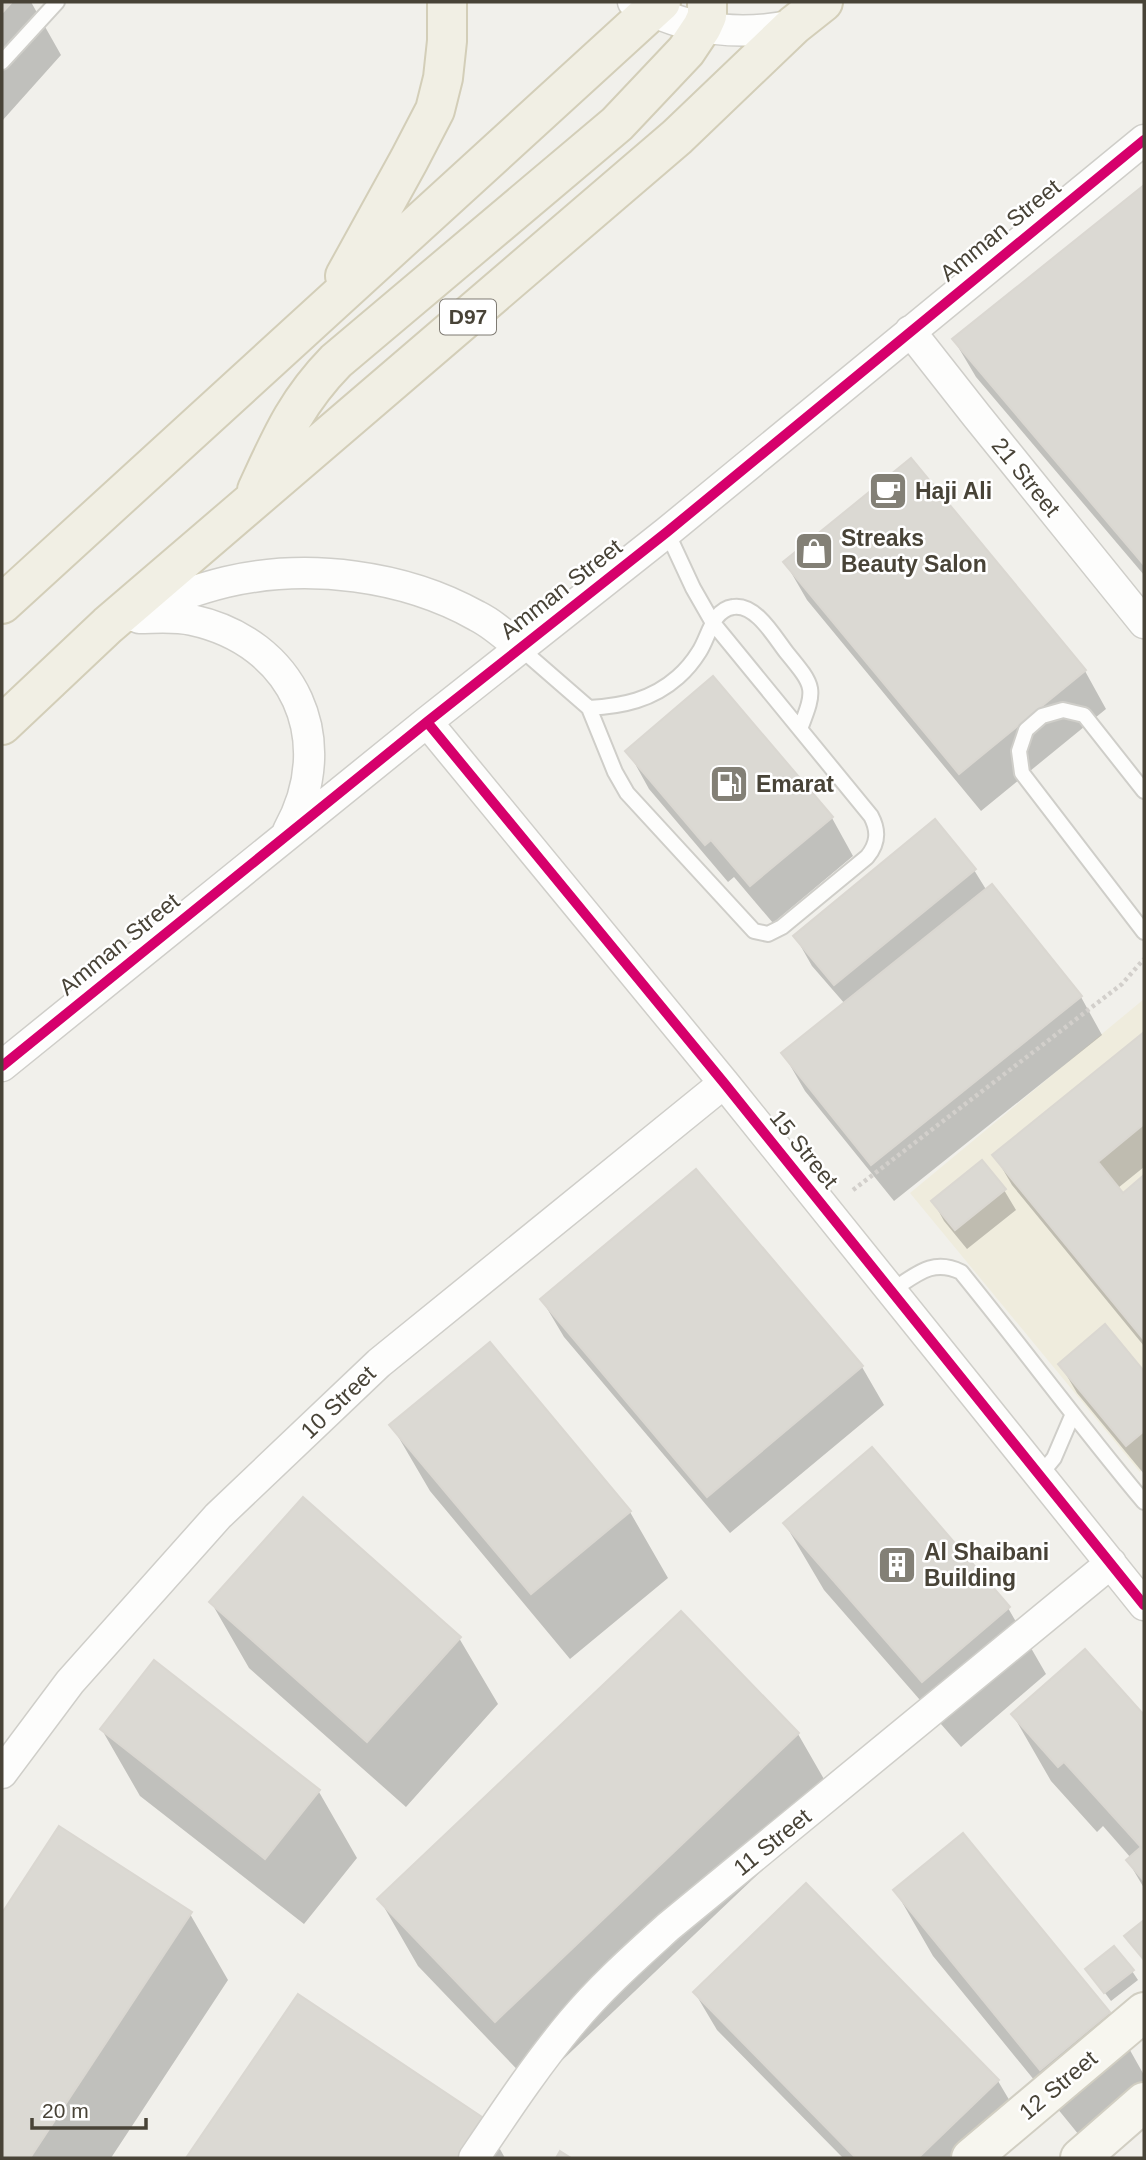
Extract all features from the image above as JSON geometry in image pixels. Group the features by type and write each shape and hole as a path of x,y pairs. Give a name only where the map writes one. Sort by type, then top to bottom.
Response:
{"main road":[{"path":"328,305 435,110 443,78 447,2"},
{"path":"2,604 328,305 648,5"},
{"name":"D97","path":"2,725 108,625 677,137 808,13"},
{"path":"252,502 298,406 316,382 336,361 617,124 686,51 704,15"}],"street":[{"path":"648,5 704,15 754,32 808,13"},
{"name":"Amman Street","path":"2,1066 427,722 667,532 1144,140"},
{"name":"21 Street","path":"910,331 1144,623"},
{"path":"108,625 188,592 229,581 271,575 313,574 383,582 437,598 476,615 520,648"},
{"path":"108,625 135,618 191,620 239,637 276,666 290,683 303,709 309,737 310,766 305,793 284,837"},
{"name":"15 Street","path":"427,722 724,1083 1144,1605"},
{"name":"10 Street","path":"2,1773 70,1682 218,1516 379,1363 724,1083"},
{"name":"11 Street","path":"474,2158 572,2021 618,1972 668,1927 1111,1563"},
{"name":"12 Street","path":"971,2158 1144,2012"},
{"path":"1080,2158 1144,2102"}],"lane":[{"path":"2,62 57,2"},
{"path":"520,648 589,708 615,772 635,804 754,931 768,934 782,927 867,857 876,842 877,833 871,816 713,623 667,532"},
{"path":"589,708 622,706 652,695 679,676 700,652 713,623 724,610 732,607 749,609 755,614 810,682 812,696 800,729"},
{"path":"1144,791 1084,715 1063,710 1042,716 1026,730 1019,751 1022,772 1144,932"},
{"path":"891,1291 934,1266 948,1266 961,1272 1072,1416 1144,1502"},
{"path":"1040,1475 1054,1458 1072,1416"}],"path":[{"path":"826,1211 1122,984 1144,958"}],"shaded area":[{"path":"1144,999 1144,1468 1140,1472 910,1193"}],"building":[{"path":"2,2 12,2 2,13"},
{"path":"1144,185 1144,565 952,339"},
{"path":"911,458 1086,670 959,774 783,562"},
{"name":"Emarat","path":"713,676 833,817 750,886 711,840 705,845 625,751"},
{"path":"935,819 976,869 834,985 793,936"},
{"path":"992,884 1082,996 871,1165 781,1053"},
{"path":"1144,1032 1144,1124 1098,1162 1123,1193 1144,1175 1144,1340 992,1155"},
{"path":"982,1160 1006,1189 955,1230 931,1201"},
{"path":"696,1169 863,1366 707,1497 540,1299"},
{"path":"1105,1324 1144,1371 1144,1431 1126,1446 1058,1364"},
{"path":"490,1342 631,1511 531,1594 389,1425"},
{"name":"Al Shaibani Building","path":"872,1447 1010,1607 922,1682 783,1523"},
{"path":"303,1497 461,1637 367,1742 209,1602"},
{"path":"681,1611 799,1733 495,2022 377,1899"},
{"path":"1085,1649 1144,1715 1144,1881 1126,1860 1141,1847 1064,1762 1058,1767 1011,1714"},
{"path":"154,1660 320,1790 265,1859 100,1729"},
{"path":"59,1826 192,1912 30,2158 3,2158 2,1913"},
{"path":"963,1833 1110,2012 1040,2070 893,1890"},
{"path":"806,1883 999,2080 918,2158 856,2158 693,1992"},
{"path":"1144,1920 1144,1960 1124,1936"},
{"path":"1114,1946 1134,1970 1104,1993 1085,1969"},
{"path":"298,1994 485,2119 458,2158 186,2158"},
{"path":"560,2151 571,2158 556,2158"}],"cycle path":[{"path":"2,1066 427,722 667,532 1144,140"},
{"path":"427,722 724,1083 1144,1605"}],"place":[{"name":"Haji Ali","path":"888,491"},
{"name":"Streaks Beauty Salon","path":"814,551"},
{"name":"Emarat","path":"729,784"},
{"name":"Al Shaibani Building","path":"897,1565"}]}
